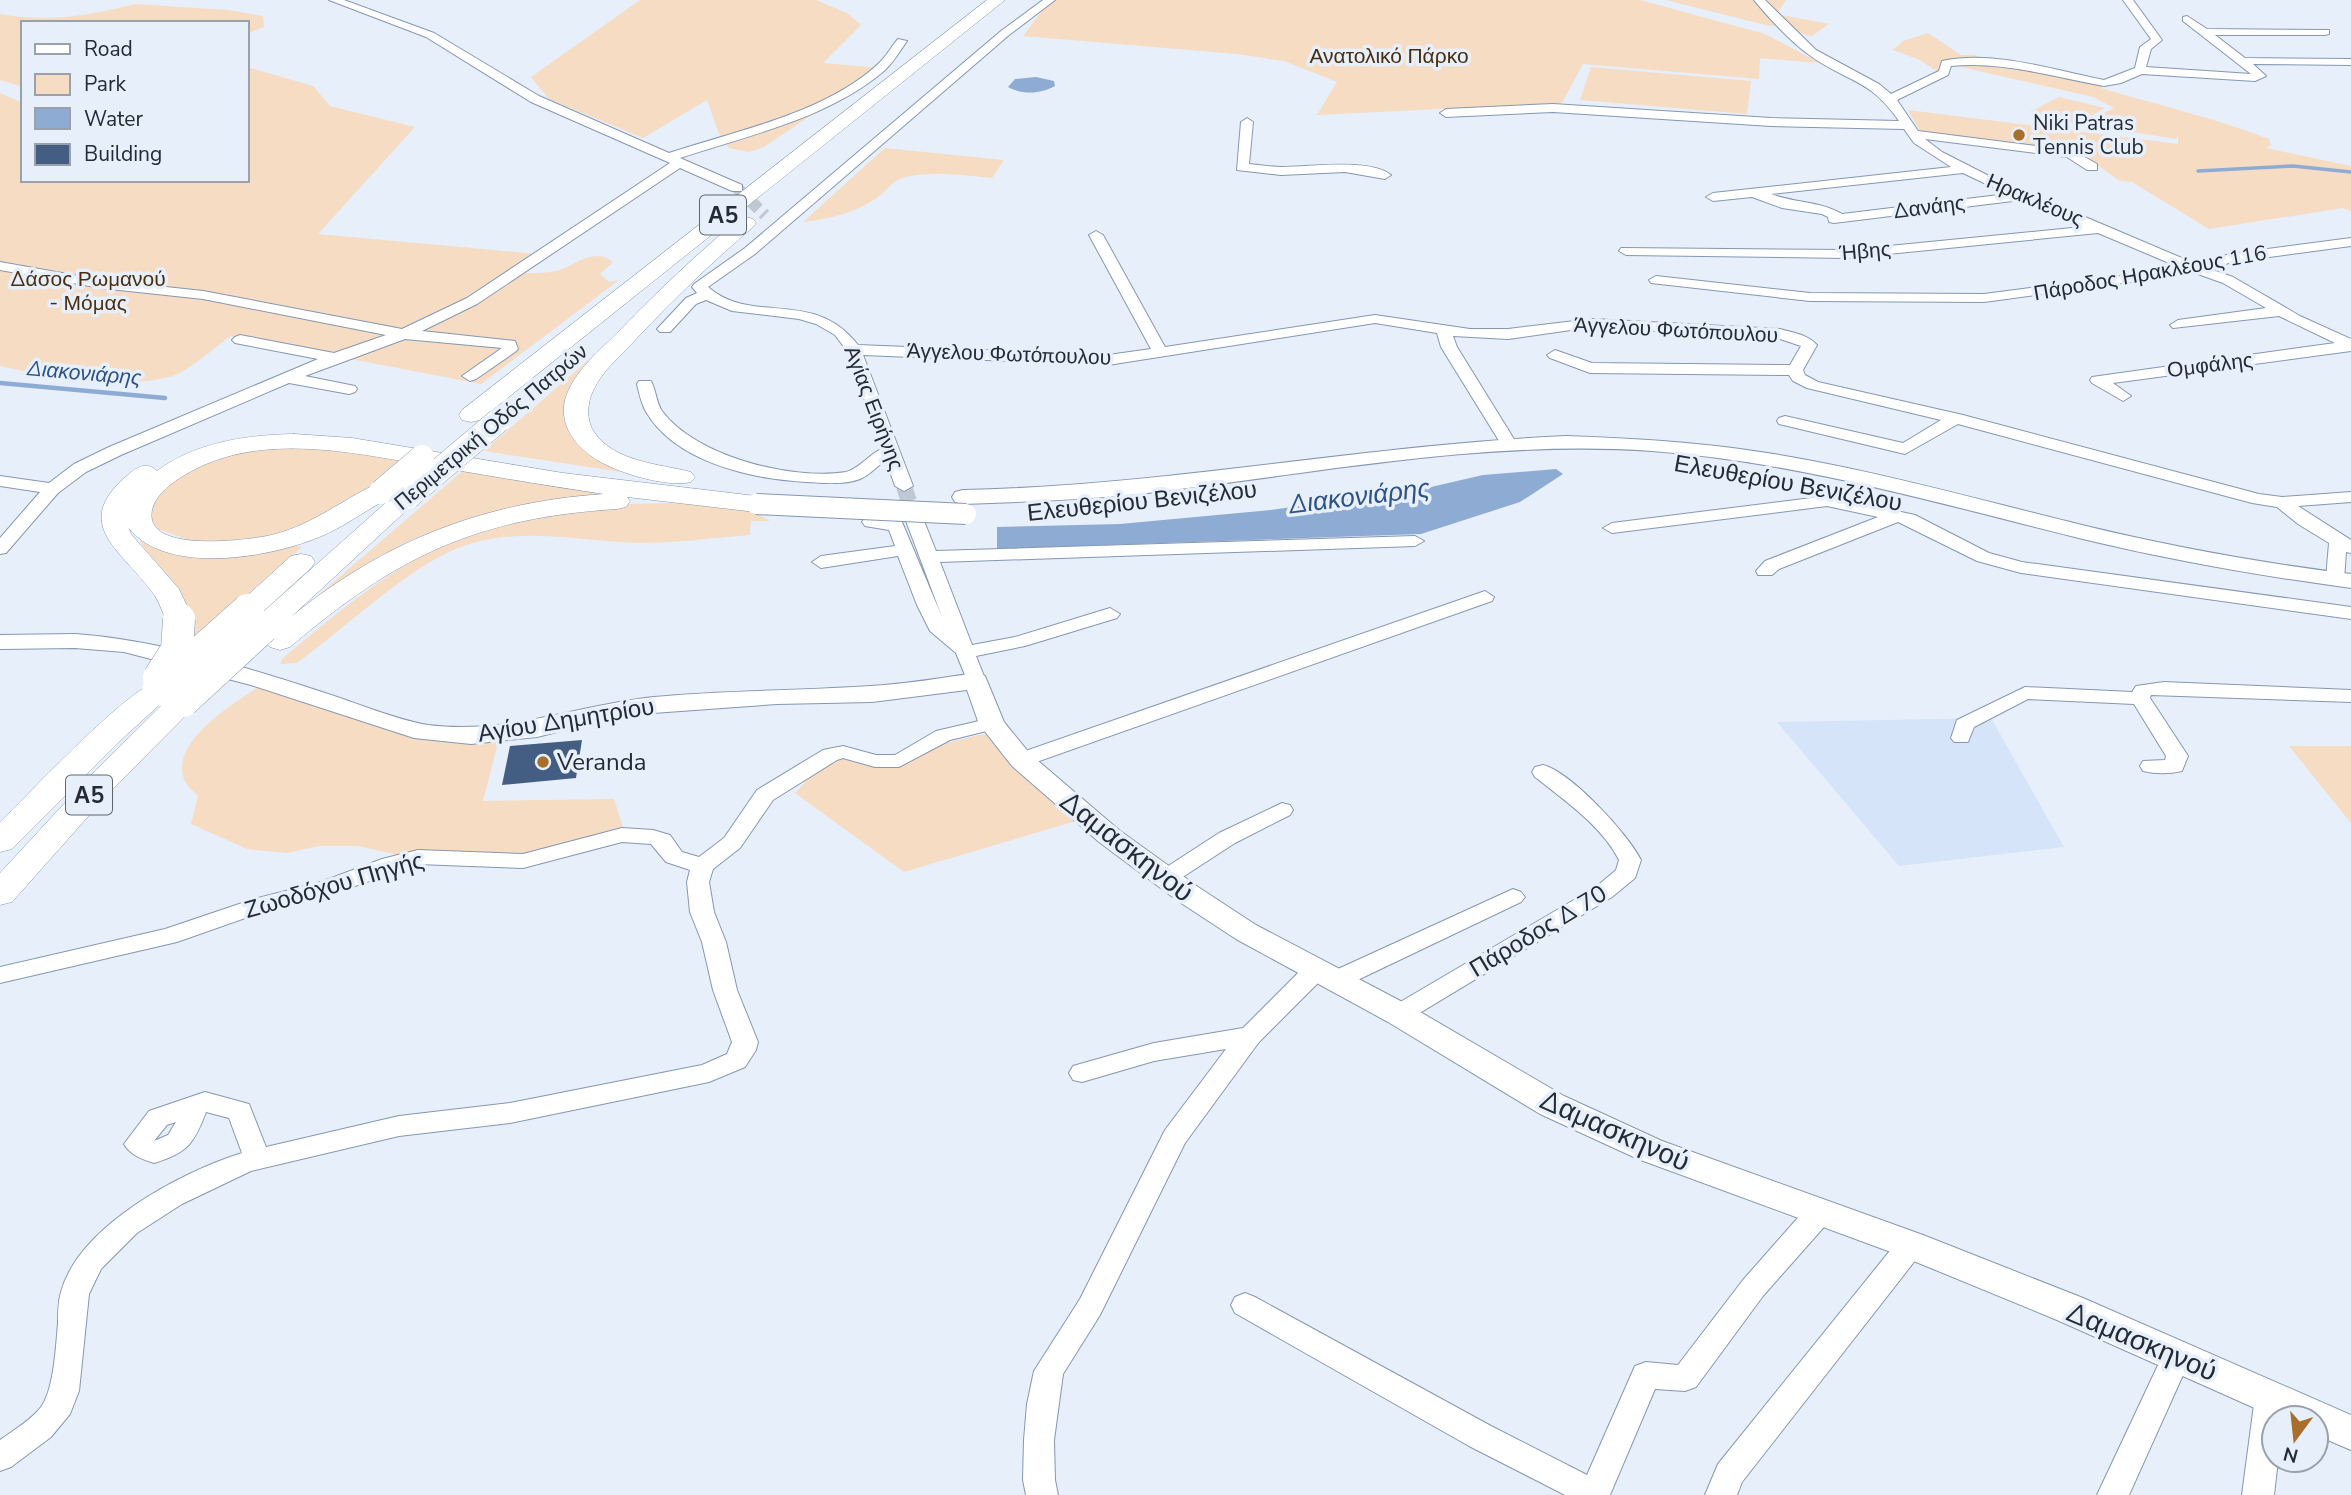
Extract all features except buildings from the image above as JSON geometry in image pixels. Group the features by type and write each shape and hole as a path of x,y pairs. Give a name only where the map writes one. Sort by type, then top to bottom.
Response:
{"highway":[{"name":"Περιμετρική Οδός Πατρών","path":"264,626 381,492 471,415 997,0"},
{"name":"Περιμετρική Οδός Πατρών","path":"0,841 111,732 175,695 264,626 408,497 724,232 1017,0"},
{"path":"756,495 615,460 591,443 579,427 577,400 592,374 687,273 853,132"},
{"path":"175,695 171,662 177,650 179,619 169,595 118,536 113,516 115,506 125,491 151,469 193,449 239,435 287,430 330,430 756,495"},
{"path":"381,492 318,528 282,540 243,548 204,550 173,545 152,536 139,519 138,509 147,492 181,467 235,447 298,439 355,445 607,487 756,495"},
{"path":"175,695 264,626 330,599 378,567 442,536 494,520 545,509 609,501 756,495"},
{"name":"Περιμετρική Οδός Πατρών","path":"9,883 175,695"}],"main road":[{"name":"Ελευθερίου Βενιζέλου","path":"965,506 1140,489 1429,451 1509,444 1650,445 1792,462 1897,484 2153,549 2247,567 2343,580"},
{"name":"Ελευθερίου Βενιζέλου","path":"756,495 1044,512 1144,504 1442,465 1526,458 1657,461 1809,482 2197,574 2351,597"},
{"name":"Αγίου Δημητρίου","path":"0,642 75,641 125,645 250,677 423,732 460,735 523,732 606,712 653,705 766,697 872,694 971,667"},
{"name":"Δαμασκηνού","path":"971,667 992,724 1021,760 1110,836 1246,932 1399,1014 1552,1105 1602,1130 1675,1160 1911,1245 2177,1355 2351,1433"}],"street":[{"path":"334,0 430,36 534,99 737,188"},
{"path":"665,329 691,302 706,295 700,290 700,286 744,255 1005,33 1050,0"},
{"name":"Ηρακλέους","path":"1759,0 1812,52 1875,86 1890,99 1910,130 1932,152 2025,196 2235,284 2280,311 2351,345"},
{"path":"2128,0 2157,40 2146,47 2140,70"},
{"path":"1890,99 1944,73 1945,64 1951,62 1997,63 2104,83 2117,82 2140,70 2260,76 2187,19"},
{"path":"2203,32 2325,32"},
{"path":"0,549 52,489 96,460 335,358 404,334 472,301 673,160 810,110 859,84 885,64 902,41"},
{"path":"2242,61 2351,62"},
{"path":"1446,113 1553,108 1910,130 2070,154 2092,167"},
{"path":"1247,122 1242,167 1281,171 1345,168 1385,175"},
{"path":"1713,197 1964,169"},
{"name":"Δανάης","path":"1755,192 1787,205 1826,210 1837,218 2025,196"},
{"path":"767,217 783,222"},
{"name":"Ήβης","path":"1626,251 1848,254 2102,229"},
{"path":"1096,235 1160,352"},
{"name":"Πάροδος Ηρακλέους 116","path":"1656,280 1810,297 1939,299 2022,295 2197,269 2230,258 2351,242"},
{"path":"0,266 101,284 203,295 404,334 510,344 510,349 470,376"},
{"name":"Αγίας Ειρήνης","path":"706,295 728,305 796,315 828,323 845,335 854,350 904,486"},
{"path":"2178,325 2280,311"},
{"name":"Άγγελου Φωτόπουλου","path":"854,350 1116,359 1364,320 1394,320 1444,330 1501,334 1592,323 1772,334 1797,338 1809,345 1795,370 1799,378 1813,385 1957,418 2258,499 2282,502 2351,497"},
{"path":"1444,330 1449,347 1509,444"},
{"path":"240,340 335,358"},
{"name":"Ομφάλης","path":"2123,396 2098,380 2351,345"},
{"path":"1555,355 1587,373 1795,370"},
{"path":"288,378 349,390"},
{"path":"645,384 656,414 677,436 715,458 742,467 790,474 848,477 860,473 880,454 892,451"},
{"path":"1785,421 1905,449 1957,418"},
{"path":"0,481 52,489"},
{"path":"1612,528 1755,512 1821,500 1897,516 1930,528 1983,557 2021,568 2182,587 2351,613"},
{"path":"2282,502 2345,546 2343,580"},
{"path":"1765,571 1772,565 1897,516"},
{"path":"915,521 971,667"},
{"path":"871,522 896,526 926,605 940,632 971,667"},
{"path":"930,557 1415,541"},
{"path":"821,562 905,550"},
{"path":"1021,760 1485,597"},
{"path":"971,667 1018,642 1110,614"},
{"path":"2151,766 2174,766 2177,756 2140,698 2141,692 2154,688 2351,695"},
{"path":"1961,738 1964,724 1971,719 2025,693 2140,698"},
{"path":"0,1457 46,1426 62,1403 75,1292 83,1274 104,1247 140,1215 243,1163 257,1159 412,1124 494,1116 545,1107 702,1074 725,1067 738,1059 745,1051 745,1042 725,990 714,942 702,912 698,882 703,866 732,842 765,795 830,755 843,752 875,761 894,762 943,735 992,724"},
{"name":"Πάροδος Δ 70","path":"1399,1014 1604,892 1627,873 1630,860 1623,846 1543,772"},
{"path":"1167,877 1227,838 1282,810"},
{"name":"Ζωοδόχου Πηγής","path":"0,975 169,936 262,904 327,888 390,864 418,857 440,856 494,862 523,861 606,838 639,835 662,840 674,857 703,866"},
{"path":"1042,1495 1038,1465 1039,1440 1049,1371 1090,1307 1174,1137 1250,1036 1326,975 1513,897"},
{"path":"1082,1073 1154,1052 1250,1036"},
{"path":"195,1105 205,1102 240,1111 257,1159"},
{"path":"1245,1305 1469,1430 1594,1495 1646,1375 1685,1378 1752,1288 1821,1211"},
{"path":"1721,1495 1729,1474 1911,1245"},
{"path":"2113,1495 2177,1355"},
{"path":"2258,1495 2270,1397"}],"shaded area":[{"path":"1991,718 2064,847 1899,866 1777,722"}],"green space":[{"path":"640,0 816,0 847,13 861,25 823,63 881,68 764,147 749,152 729,148 719,134 707,100 643,138 549,99 531,77"},
{"name":"Ανατολικό Πάρκο","path":"1055,0 1640,0 1765,34 1820,63 1760,58 1759,79 1583,64 1562,103 1317,115 1337,82 1284,61 1237,54 1023,36 1045,7"},
{"path":"1666,0 1752,0 1779,25 1770,26"},
{"path":"1765,0 1786,0 1777,14 1829,24 1812,36 1798,32 1785,23 1774,12"},
{"path":"135,4 229,10 263,16 264,27 248,34 248,21 21,21 21,86 0,80 0,14 52,18"},
{"path":"1928,33 1961,55 1975,55 1984,59 1959,59 1938,72 1920,60 1893,50 1903,41"},
{"path":"1988,62 2102,85 2101,88 2249,131 2269,139 2271,145 2266,148 2351,166 2351,211 2343,208 2209,229 2132,182 2120,181 2083,155 1921,133 1908,110 2178,144 2178,136 2176,139 2082,124 2114,108 2093,97 1952,65"},
{"name":"Δάσος Ρωμανού - Μόμας","path":"248,67 313,86 330,106 415,127 318,234 537,254 511,272 556,271 592,256 599,256 613,262 600,274 609,282 619,280 481,384 231,336 180,373 154,380 86,380 0,366 0,93 21,102 21,182 248,182"},
{"path":"1591,67 1751,81 1747,114 1580,100"},
{"path":"2059,97 2105,108 2077,124 2030,112"},
{"path":"885,148 1004,160 992,178 945,174 909,176 896,181 867,204 849,212 803,222"},
{"path":"623,330 567,427 574,438 628,473 484,451"},
{"path":"277,444 402,458 342,510 266,539 197,543 158,529 150,518 151,501 165,484 207,461"},
{"path":"465,469 630,494 504,513 431,532 384,554 362,568 258,647"},
{"path":"683,503 721,506 756,514 770,521 751,521 750,535 680,541 638,543 525,536 480,541 458,548 418,570 297,663 280,664 282,659 354,600 433,550 480,531 529,518 629,504"},
{"path":"140,540 180,554 293,545 302,547 188,646 188,617 182,597"},
{"path":"261,685 373,721 499,739 483,801 614,799 624,830 533,857 450,853 398,855 358,846 318,846 287,853 247,849 191,824 198,796 185,781 182,765 186,750 207,724"},
{"path":"990,733 1076,821 904,872 795,793 819,768 837,758 873,763"},
{"path":"2289,746 2351,746 2351,823"}],"water":[{"path":"1036,77 1054,81 1055,86 1032,92 1008,87 1015,79"},
{"name":"Διακονιάρης","path":"1556,469 1563,474 1520,502 1421,534 997,549 997,527 1120,524 1271,510 1431,487 1483,475"}],"waterway":[{"path":"2198,171 2293,166 2351,172"},
{"name":"Διακονιάρης","path":"0,383 165,398"}],"tunnel":[{"path":"737,188 765,215"},
{"path":"904,486 915,521"}],"place":[{"name":"Niki Patras Tennis Club","path":"2019,135"},
{"name":"Veranda","path":"543,762"}]}
